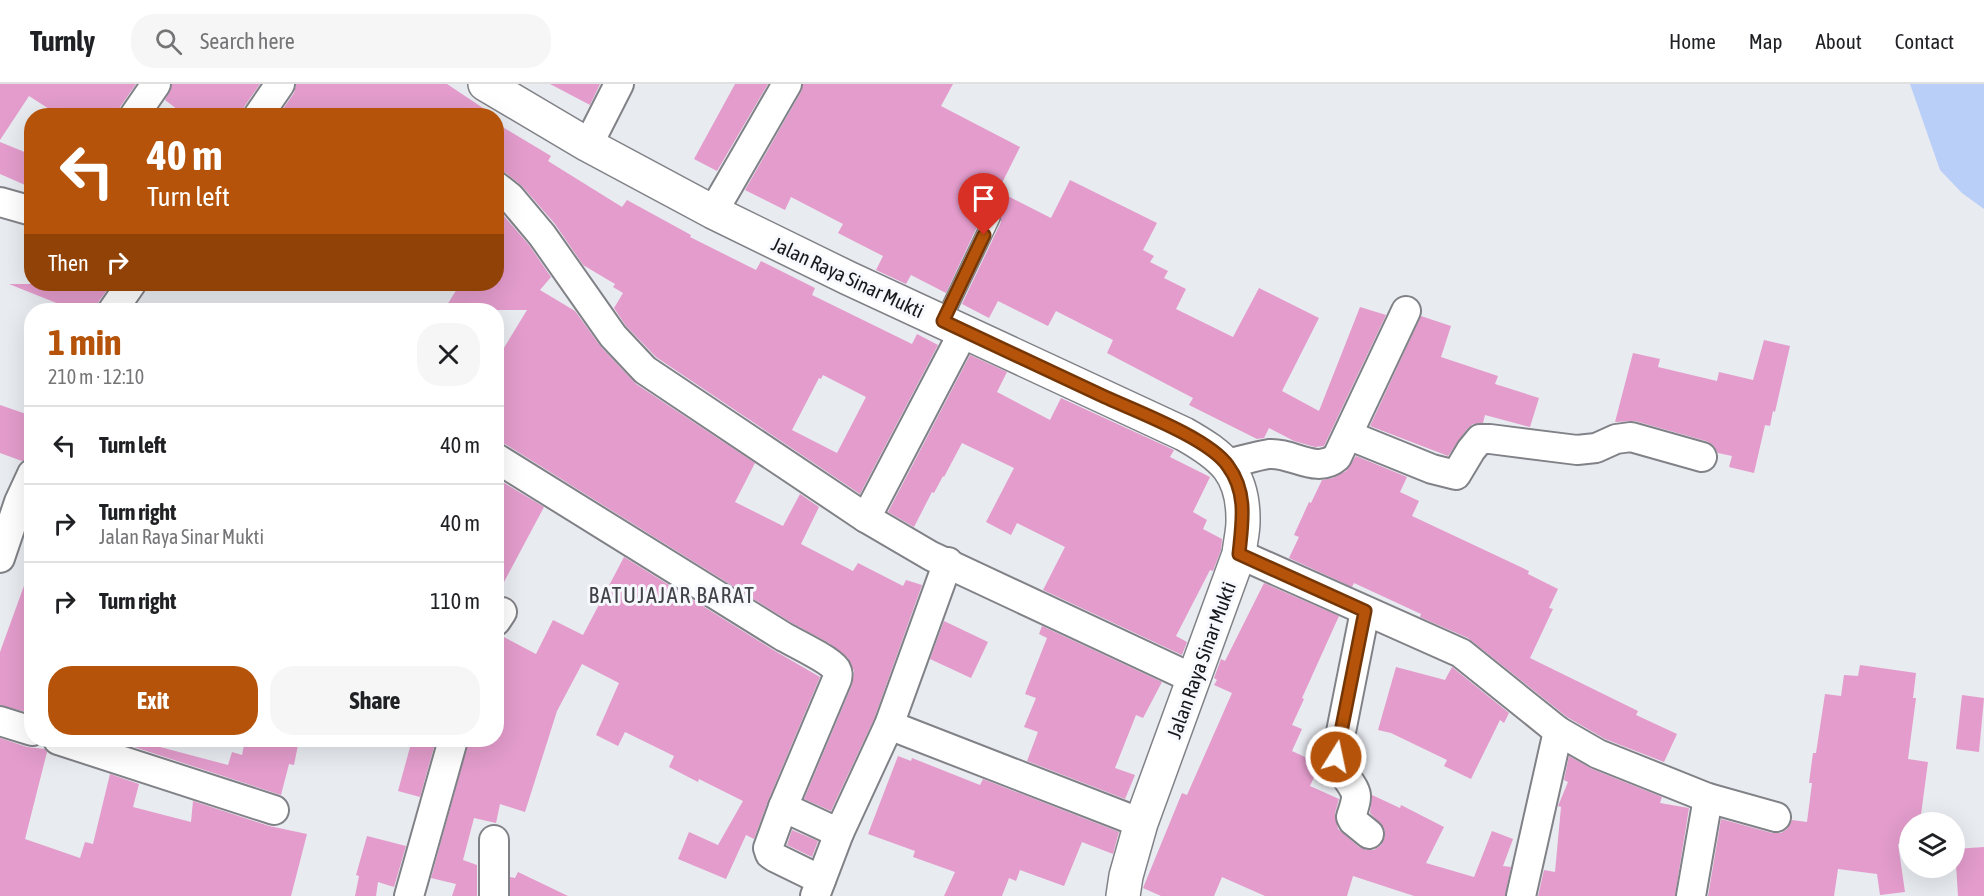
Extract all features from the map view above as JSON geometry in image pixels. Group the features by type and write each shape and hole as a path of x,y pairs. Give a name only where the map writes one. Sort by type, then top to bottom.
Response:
{"highway":[{"name":"Jalan Raya Sinar Mukti","path":"485,84 588,145 713,212 848,278 1185,434 1204,445 1227,464 1239,484 1242,504 1243,523 1239,554 1141,823 1126,876 1123,896"}],"street":[{"path":"140,108 156,84"},
{"path":"264,108 280,84"},
{"path":"588,145 619,84"},
{"path":"713,212 787,84"},
{"path":"504,192 542,235 613,336 645,370 866,518 931,556 1194,679"},
{"path":"0,202 24,209"},
{"path":"1227,464 1271,454 1315,464 1324,464 1337,457 1406,311"},
{"path":"866,518 954,326"},
{"path":"1348,435 1432,469 1456,475 1480,439 1577,450 1596,448 1616,439 1631,436 1702,457"},
{"path":"504,463 835,668 838,673 837,679 768,848 770,854 818,891 839,832 889,725 948,562"},
{"path":"0,558 24,491"},
{"path":"1239,554 1461,653 1558,731 1598,754 1708,798 1776,817"},
{"path":"1365,611 1336,757 1338,766 1356,793 1357,799 1351,817 1369,834"},
{"path":"0,721 24,728"},
{"path":"889,725 1141,823"},
{"path":"1521,896 1558,731"},
{"path":"80,747 274,810"},
{"path":"409,896 451,747"},
{"path":"1691,896 1708,798"},
{"path":"783,807 839,832"},
{"path":"494,840 494,896"}],"lane":[{"path":"954,326 992,218"}],"water":[{"path":"1910,84 1984,84 1984,209 1962,193 1940,170"}],"building":[{"path":"0,84 136,84 120,108 48,108 29,96 0,140"},
{"path":"172,84 260,84 244,108 176,108 165,100"},
{"path":"296,84 447,84 483,108 284,108 294,93"},
{"path":"550,84 600,84 590,105"},
{"path":"735,84 768,84 717,171 694,159"},
{"path":"803,84 953,84 941,106 1020,147 998,191 1051,218 1070,180 1157,223 1143,250 1154,256 1150,262 1168,271 1164,278 1186,289 1176,309 1233,337 1259,288 1319,318 1282,391 1319,411 1360,307 1386,315 1324,446 1315,447 1294,441 1269,428 1264,438 1257,439 1189,405 1193,398 1107,353 1113,340 1056,311 1048,326 998,301 989,318 962,304 1001,222 1000,213 996,209 987,210 983,214 946,293 911,275 906,284 876,270 883,256 838,233 843,224 791,197 785,210 745,190 801,92"},
{"path":"504,128 551,156 548,161 622,207 627,200 691,235 690,237 756,270 761,261 815,288 812,295 912,344 917,334 938,345 860,494 656,357 626,326 614,308 623,293 613,287 615,284 583,265 555,224 522,186 504,172","holes":["823,375 866,397 837,453 792,430 819,378 821,379"]},
{"path":"0,142 24,152 24,184 0,174"},
{"path":"504,216 529,245 551,277 540,290 575,311 601,347 636,384 755,463 735,502 783,526 800,494 819,507 801,544 853,571 858,563 903,586 906,580 922,585 874,719 831,811 804,799 852,685 854,671 848,658 829,643 792,623 504,444 504,348 527,310 504,310 504,303 448,303 456,291 504,291"},
{"path":"9,284 24,284 24,290"},
{"path":"26,291 106,291 99,303 56,303"},
{"path":"1421,316 1451,326 1441,357 1498,376 1495,384 1539,398 1530,427 1485,415 1483,423 1473,424 1467,429 1448,456 1370,426"},
{"path":"1764,340 1790,346 1775,412 1773,411 1770,426 1765,425 1754,473 1729,467 1732,456 1718,453 1713,445 1706,441 1635,421 1615,422 1633,353 1660,359 1658,367 1717,381 1719,372 1753,380"},
{"path":"970,355 1007,372 997,392 1050,420 1061,398 1174,450 1170,457 1210,477 1193,512 1207,520 1203,529 1222,539 1221,550 1213,571 1210,570 1176,636 1187,642 1182,655 1043,590 1065,547 1017,523 1011,535 986,522 1014,468 962,443 914,527 888,512"},
{"path":"0,405 24,413 24,460 0,453"},
{"path":"1356,456 1407,477 1400,492 1419,501 1412,516 1529,571 1528,574 1558,589 1549,608 1553,609 1530,658 1638,711 1636,715 1677,734 1664,762 1605,739 1567,717 1468,638 1420,617 1421,614 1354,583 1352,587 1289,558 1299,537 1294,535 1322,480 1333,478 1346,471"},
{"path":"504,483 544,507 504,582"},
{"path":"624,557 820,677 754,839 746,835 726,879 678,859 689,832 718,845 743,801 669,767 674,756 625,732 618,746 596,735 619,683 582,664 557,711 525,812 500,804 496,823 474,818 463,860 477,865 477,896 452,896 456,884 431,878 467,747 504,747 504,637 536,654 553,620 583,635"},
{"path":"1264,583 1339,616 1292,725 1302,729 1292,751 1320,764 1310,786 1339,799 1335,813 1338,829 1359,847 1374,850 1381,845 1385,837 1384,828 1370,813 1372,795 1400,808 1401,805 1444,827 1426,863 1474,877 1492,831 1513,839 1503,866 1511,867 1505,896 1414,896 1353,876 1347,896 1265,896 1222,877 1214,896 1161,896 1143,888 1182,793 1187,795 1232,693 1214,685 1217,680 1214,678 1221,659 1225,661"},
{"path":"24,586 24,711 0,705 0,652"},
{"path":"944,621 988,642 971,678 930,659"},
{"path":"1042,626 1162,682 1143,718 1136,715 1115,768 1135,775 1125,799 1027,761 1038,732 1024,727 1036,698 1025,694 1047,638 1039,634"},
{"path":"1860,665 1916,673 1913,698 1916,698 1908,759 1928,762 1921,812 1899,812 1899,878 1903,878 1905,892 1880,895 1877,874 1838,869 1834,896 1708,896 1721,819 1772,833 1781,833 1787,829 1792,820 1807,822 1813,753 1816,753 1825,694 1841,696 1844,675 1858,676"},
{"path":"1396,667 1445,680 1452,667 1509,713 1504,723 1500,720 1471,779 1444,766 1447,760 1391,733 1378,730"},
{"path":"1962,695 1984,698 1979,752 1956,749"},
{"path":"0,738 24,747 45,749 47,752 25,839 80,858 85,842 93,844 110,774 139,784 133,807 191,822 193,801 269,826 307,834 291,896 0,896"},
{"path":"134,747 160,747 228,765 232,752 242,755 244,747 298,747 294,765 289,764 281,795"},
{"path":"410,747 434,747 420,797 398,791"},
{"path":"898,756 911,761 912,758 980,785 983,779 1119,832 1113,854 1082,842 1064,886 1020,870 1016,881 1009,878 1002,896 944,896 955,872 913,857 915,851 868,834"},
{"path":"1569,756 1592,769 1662,797 1660,803 1689,808 1675,896 1538,896 1544,870 1555,872 1561,807 1558,806 1568,782 1564,780"},
{"path":"792,830 818,841 812,857 787,845"},
{"path":"367,836 406,846 394,887 378,882 376,896 355,896 359,876 356,875"},
{"path":"1984,847 1984,896 1958,896 1957,878 1965,878 1965,848"},
{"path":"518,872 568,896 510,896 510,877 515,878"}],"district":[{"name":"BATUJAJAR BARAT","path":"672,595"}],"route":[{"path":"984,235 943,321 1204,445 1227,464 1239,484 1243,523 1239,554 1365,611 1336,757"}]}
